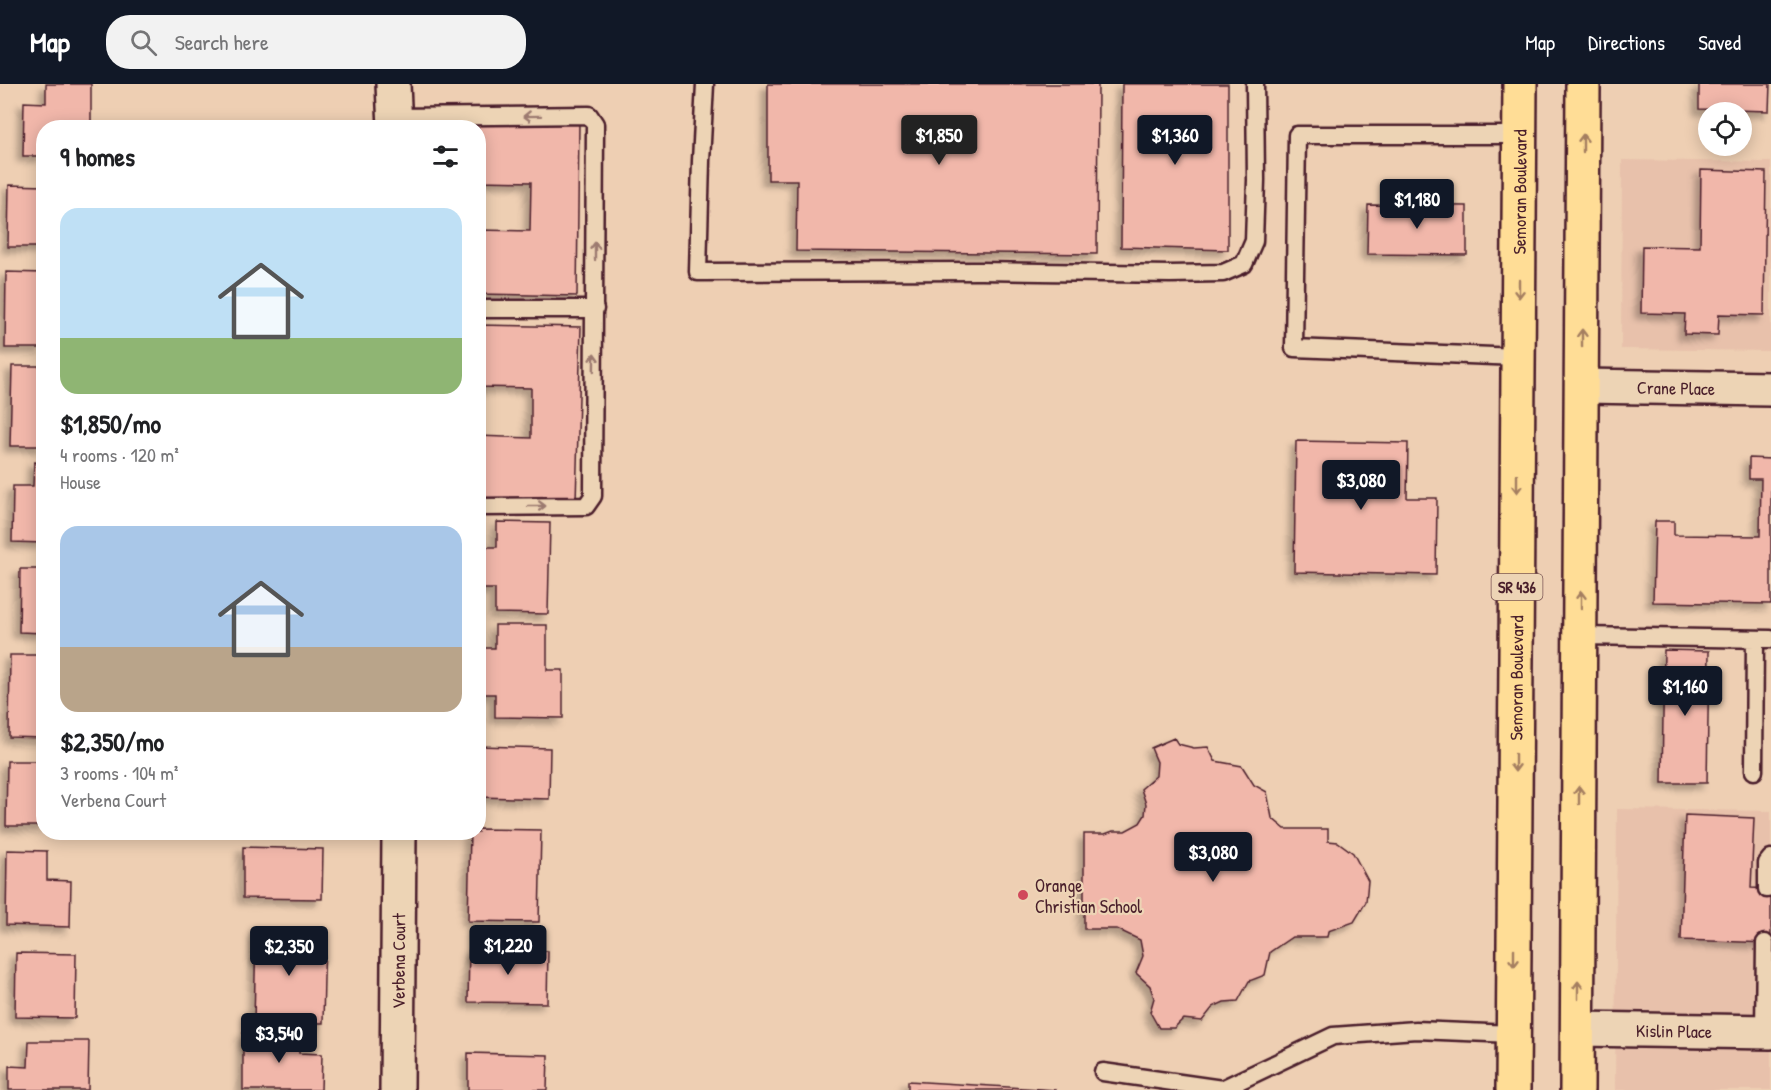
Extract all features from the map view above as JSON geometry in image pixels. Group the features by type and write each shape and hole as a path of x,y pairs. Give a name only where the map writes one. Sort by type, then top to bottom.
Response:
{"main road":[{"name":"Semoran Boulevard","path":"1513,1090 1520,84"},
{"path":"1577,1090 1583,84"}],"street":[{"path":"393,84 394,120"},
{"name":"Crane Place","path":"1582,386 1771,389"},
{"name":"Verbena Court","path":"397,1090 399,840"},
{"name":"Kislin Place","path":"1578,1029 1768,1032"}],"lane":[{"path":"705,84 698,272 981,271 1170,274 1223,273 1244,264 1251,249 1254,242 1256,180 1255,84"},
{"path":"450,120 589,115 595,124 593,496 586,506 486,507"},
{"path":"1518,357 1294,348 1297,135 1520,135"},
{"path":"486,309 595,309"},
{"path":"1580,636 1763,639 1755,771"},
{"path":"1767,889 1767,863 1771,858"},
{"path":"1765,943 1768,1032"},
{"path":"1103,1072 1222,1089 1333,1036 1416,1030 1514,1034"}],"shaded area":[{"path":"1622,160 1771,162 1771,351 1621,349"},
{"path":"1617,809 1771,811 1771,1090 1615,1090"}],"building":[{"path":"46,84 91,84 91,120 36,120 36,156 23,156 24,102 46,103"},
{"path":"768,84 1098,84 1097,254 796,251 797,180 768,180"},
{"path":"1122,84 1228,84 1228,250 1121,247"},
{"path":"1699,84 1770,84 1769,111 1752,111 1752,102 1699,102"},
{"path":"486,120 579,122 577,296 486,294 486,230 530,231 531,182 486,181"},
{"path":"1701,170 1766,172 1764,315 1719,314 1718,335 1684,334 1685,314 1641,313 1642,246 1700,247"},
{"path":"9,185 36,186 36,247 8,247"},
{"path":"1368,205 1467,206 1467,255 1367,254"},
{"path":"6,272 36,273 36,348 5,348"},
{"path":"486,325 581,327 576,501 486,499 486,436 531,438 531,388 486,387"},
{"path":"12,366 36,366 36,446 10,446"},
{"path":"1296,441 1408,443 1407,498 1437,498 1436,575 1294,572"},
{"path":"1749,458 1771,459 1771,604 1653,602 1655,521 1674,521 1674,535 1760,536 1761,479 1749,479"},
{"path":"34,462 36,462 36,543 12,542 13,486 33,486"},
{"path":"497,522 550,523 548,614 495,613 495,589 486,589 486,547 497,547"},
{"path":"20,569 36,569 36,633 19,632"},
{"path":"495,625 547,625 547,670 563,670 563,718 495,717 495,694 486,694 486,648 495,648"},
{"path":"1664,650 1709,651 1707,783 1662,783"},
{"path":"10,655 36,655 36,738 9,737"},
{"path":"1174,738 1178,744 1194,748 1208,747 1215,761 1242,766 1254,785 1267,792 1272,818 1285,829 1328,829 1328,841 1338,842 1353,853 1368,881 1366,902 1354,922 1328,931 1327,937 1292,937 1270,952 1265,975 1249,981 1238,1001 1224,1002 1213,1007 1202,1021 1183,1019 1174,1028 1159,1028 1150,1012 1154,998 1150,986 1136,973 1143,956 1140,940 1117,929 1084,929 1084,834 1125,831 1140,823 1145,815 1146,804 1141,789 1156,776 1157,762 1151,748"},
{"path":"486,746 550,748 549,799 486,797"},
{"path":"7,761 36,761 36,826 6,826"},
{"path":"1685,815 1754,818 1751,888 1771,889 1771,943 1681,940"},
{"path":"486,829 541,830 539,922 468,921 470,840 486,840"},
{"path":"243,847 323,849 322,899 243,898"},
{"path":"7,850 47,851 47,880 71,881 70,927 6,925"},
{"path":"256,931 325,933 323,1023 254,1022"},
{"path":"469,950 548,951 547,1003 468,1002"},
{"path":"16,953 76,954 75,1018 15,1017"},
{"path":"243,1033 299,1034 299,1053 322,1054 321,1090 243,1090"},
{"path":"29,1041 89,1041 88,1090 9,1090 9,1066 28,1067"},
{"path":"468,1053 548,1055 547,1090 468,1090"},
{"path":"908,1081 1056,1090 908,1090"}],"place":[{"name":"Orange Christian School","path":"1023,895"}]}
